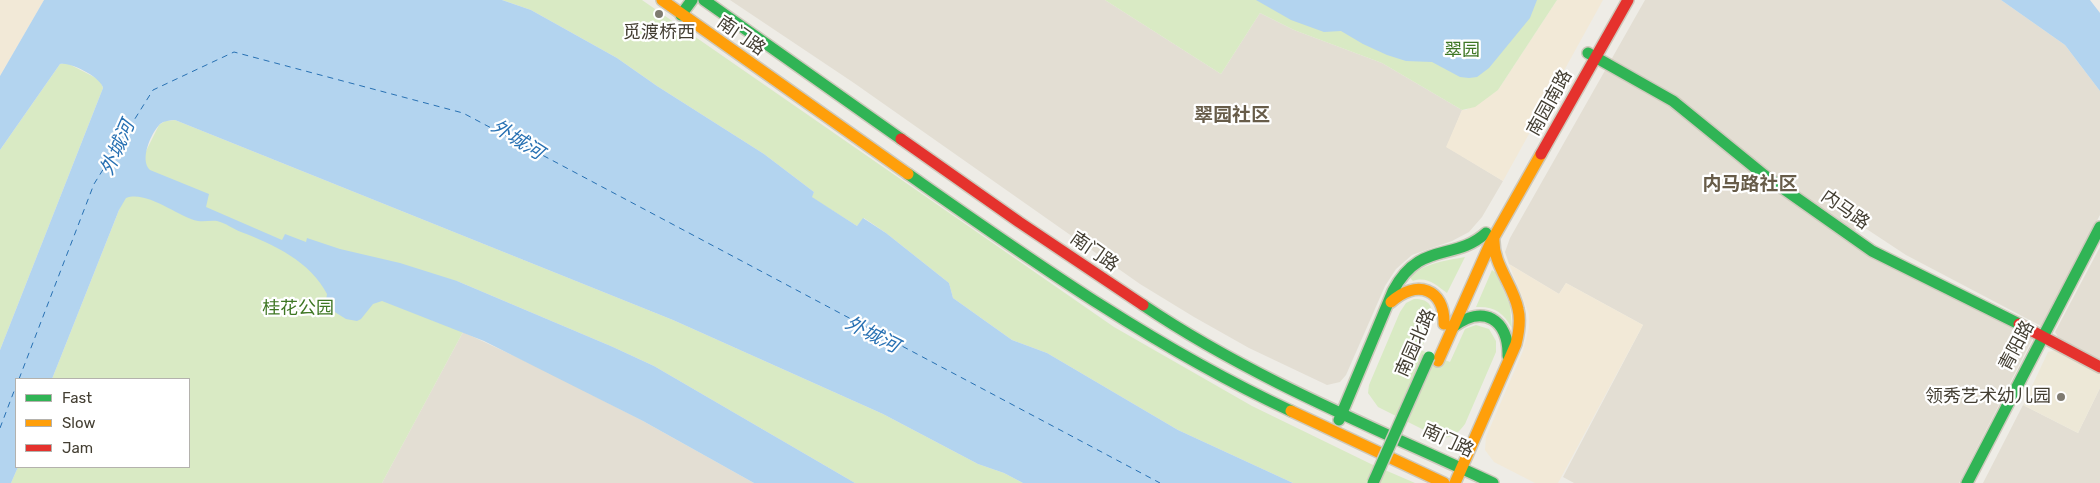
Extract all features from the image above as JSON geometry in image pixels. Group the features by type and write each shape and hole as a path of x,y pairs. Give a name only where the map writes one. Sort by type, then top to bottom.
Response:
{"main road":[{"name":"南门路","path":"662,0 1003,240 1099,305 1215,374 1334,433 1444,483"},
{"path":"681,15 692,0"},
{"name":"南门路","path":"705,0 1113,287 1161,317 1276,381 1493,483"},
{"path":"692,22 705,0"},
{"name":"南园南路","path":"1592,55 1618,0"},
{"name":"南园南路","path":"1498,221 1592,55 1628,0"},
{"name":"内马路","path":"1592,55 1673,101 1764,175 1872,251 2042,335 2100,368"},
{"name":"南园北路","path":"1384,483 1448,326 1498,221"},
{"name":"青阳路","path":"1967,483 2042,335 2100,227"},
{"path":"1334,433 1398,281 1408,267 1422,259 1490,235 1495,254 1517,299 1521,322 1519,337 1455,483"},
{"path":"1386,310 1394,298 1404,291 1412,288 1422,288 1431,293 1438,301 1448,326 1475,315 1485,316 1495,321 1504,330 1509,339 1507,365"},
{"name":"南园北路","path":"1373,483 1434,359"}],"shaded area":[{"path":"0,0 44,0 0,76"},
{"path":"730,0 1105,0 1221,74 1260,13 1294,30 1382,63 1462,110 1447,147 1503,181 1482,217 1469,232 1452,241 1412,255 1396,269 1385,286 1346,375 1340,382 1327,385 1249,348 1140,284 854,83"},
{"path":"1557,0 1603,0 1503,181 1446,147 1462,110 1466,110 1498,90"},
{"path":"1645,0 2001,0 2065,45 2100,91 2100,215 2041,326 1906,255 1859,224 1855,231 1900,264 2035,334 1959,483 1574,483 1563,477 1643,325 1566,283 1559,294 1509,264 1505,252 1510,238"},
{"path":"2100,247 2100,360 2058,337 2055,332"},
{"path":"1509,264 1559,294 1566,283 1643,325 1558,483 1535,483 1494,462 1485,450 1486,437 1523,351 1529,328 1529,314"},
{"path":"463,332 540,368 643,421 754,483 382,483"},
{"name":"领秀艺术幼儿园","path":"2056,350 2100,371 2100,388 2078,433 2023,405 2048,352"},
{"path":"2100,388 2100,483 1983,483 2023,405 2078,433"}],"green space":[{"path":"502,0 642,0 1114,327 1252,406 1371,464 1415,483 1293,483 1178,430 1047,353 1012,340 953,298 949,283 864,218 857,226 811,197 814,192 764,154 657,86 617,58 531,10"},
{"name":"翠园","path":"1105,0 1557,0 1498,90 1475,107 1462,110 1382,63 1294,30 1260,13 1221,74"},
{"path":"67,63 100,80 103,88 0,350 0,150 60,64"},
{"name":"桂花公园","path":"175,120 673,320 883,414 978,464 1004,473 1023,483 855,483 654,366 457,281 427,318 463,332 382,483 11,483 18,468 190,468 190,378 52,378 119,210 159,125 165,121"},
{"path":"1465,257 1447,293 1427,280 1413,281 1410,277 1429,265"},
{"path":"1492,270 1496,273 1510,305 1512,328 1497,311 1476,307"},
{"path":"1414,299 1424,300 1429,304 1432,311 1430,327 1421,350 1450,362 1465,329 1476,325 1489,329 1496,341 1496,352 1465,424 1452,436 1444,438 1434,435 1378,407 1368,393 1369,385 1400,312 1406,303"}],"water":[{"name":"外城河","path":"44,0 502,0 531,10 617,58 657,86 764,154 814,192 812,197 857,226 863,218 886,233 949,283 953,298 1012,340 1047,353 1178,430 1293,483 1023,483 1004,473 978,464 883,414 673,320 175,120 160,124 153,134 146,153 147,166 150,170 209,194 206,207 282,240 285,234 306,242 307,238 340,249 400,263 457,281 613,347 654,366 855,483 754,483 643,421 484,341 382,301 373,304 361,319 357,321 346,319 325,306 327,294 311,272 278,248 220,222 190,219 153,201 134,197 126,198 119,210 52,378 15,378 15,468 18,468 11,483 0,483 0,350 103,88 92,75 85,71 71,65 60,64 0,150 0,76"},
{"path":"1256,0 1537,0 1530,18 1489,68 1477,77 1469,78 1460,77 1432,62 1406,61 1387,55 1341,31 1324,32 1291,20"},
{"path":"2001,0 2090,0 2100,13 2100,91 2065,45"}],"ferry route":[{"path":"19,378 94,184 153,90 234,52 463,113 1160,483"},
{"path":"0,428 15,389"}],"traffic: fast":[{"path":"681,15 692,0"},
{"path":"704,0 901,139"},
{"path":"1588,53 1673,101 1764,175 1872,251 2019,324"},
{"path":"908,174 1047,270 1142,331 1241,386 1291,411"},
{"path":"1967,483 2100,227"},
{"path":"1339,420 1393,291 1403,275 1414,264 1426,258 1474,242 1486,233"},
{"path":"1143,305 1184,331 1270,379 1493,483"},
{"path":"1453,327 1464,320 1474,317 1484,316 1492,319 1499,324 1504,333 1508,356"},
{"path":"1373,483 1429,357"}],"traffic: slow":[{"path":"662,0 908,174"},
{"path":"1438,361 1490,244 1541,154"},
{"path":"1455,483 1516,344 1519,331 1518,309 1512,291 1499,265 1494,247 1494,237"},
{"path":"1391,302 1400,295 1410,291 1419,289 1427,291 1440,302 1444,324"},
{"path":"1291,411 1444,483"}],"traffic: jam":[{"path":"1541,154 1628,0"},
{"path":"901,139 1019,222 1143,305"},
{"path":"2019,324 2100,367"}],"place":[{"name":"觅渡桥西","path":"659,14"},
{"name":"领秀艺术幼儿园","path":"2061,397"}],"district":[{"name":"翠园社区","path":"1232,116"},
{"name":"内马路社区","path":"1750,185"}]}
